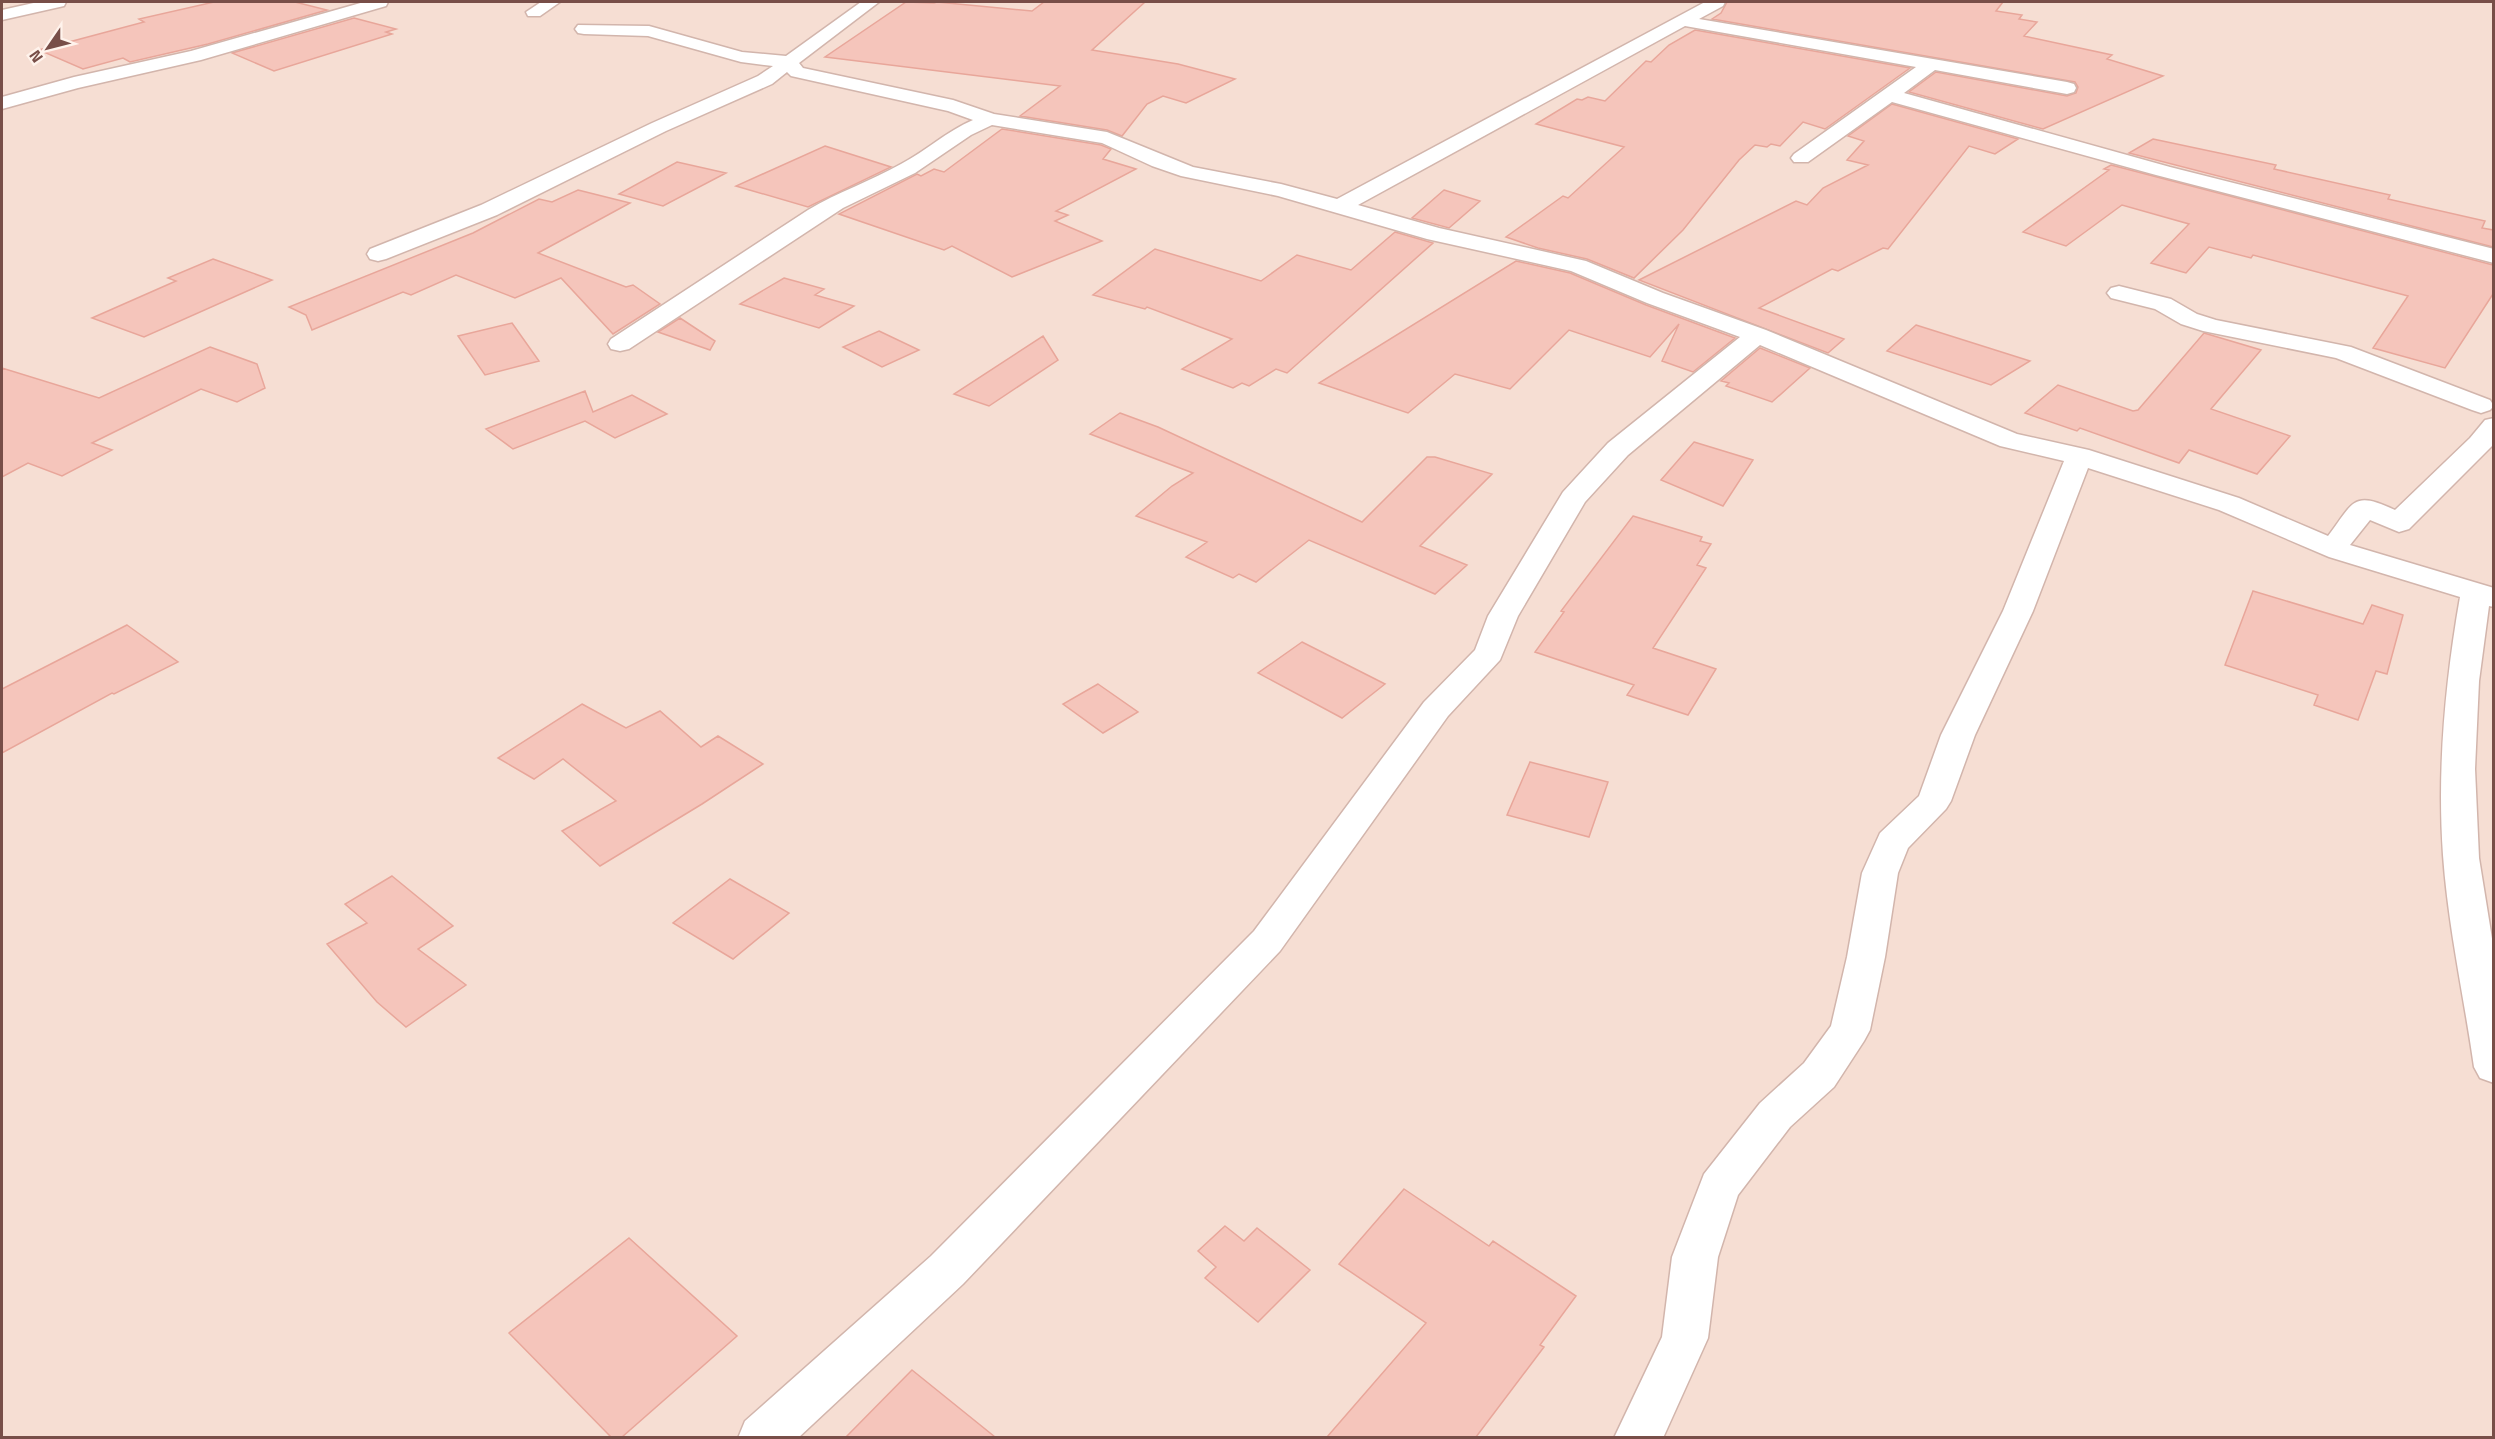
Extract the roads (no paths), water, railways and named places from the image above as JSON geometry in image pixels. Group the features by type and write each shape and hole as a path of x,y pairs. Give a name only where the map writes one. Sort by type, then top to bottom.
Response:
{"street":[{"path":"2,15 58,2"},
{"path":"2,103 74,83 195,56 380,2"},
{"path":"534,12 552,2"},
{"path":"1339,207 1717,2"},
{"path":"846,3 869,3"},
{"path":"378,254 489,210 658,127 765,80 869,3"},
{"path":"1683,21 2067,88"},
{"path":"584,29 649,31 741,57 788,62 797,72 953,106 990,119 1107,138 1159,162 1188,172 1281,190 1435,234 1578,266 1655,298 1757,335 2009,440 2079,456 2171,488 2229,504 2333,548 2485,595 2465,652 2457,754 2459,831 2493,1067"},
{"path":"1801,158 1932,64"},
{"path":"1889,96 2163,171 2493,256"},
{"path":"620,344 816,214 908,169 964,131 990,119"},
{"path":"2119,293 2163,304 2189,319 2212,326 2342,352 2490,414 2479,444 2399,523 2365,507 2333,548"},
{"path":"762,1437 947,1270 1267,940 1436,709 1489,653 1503,616 1573,498 1618,449 1757,335"},
{"path":"1638,1437 1685,1338 1695,1257 1719,1187 1774,1115 1819,1075 1850,1030 1866,957 1880,873 1893,842 1934,801 1958,735 2018,611 2079,456"}]}
